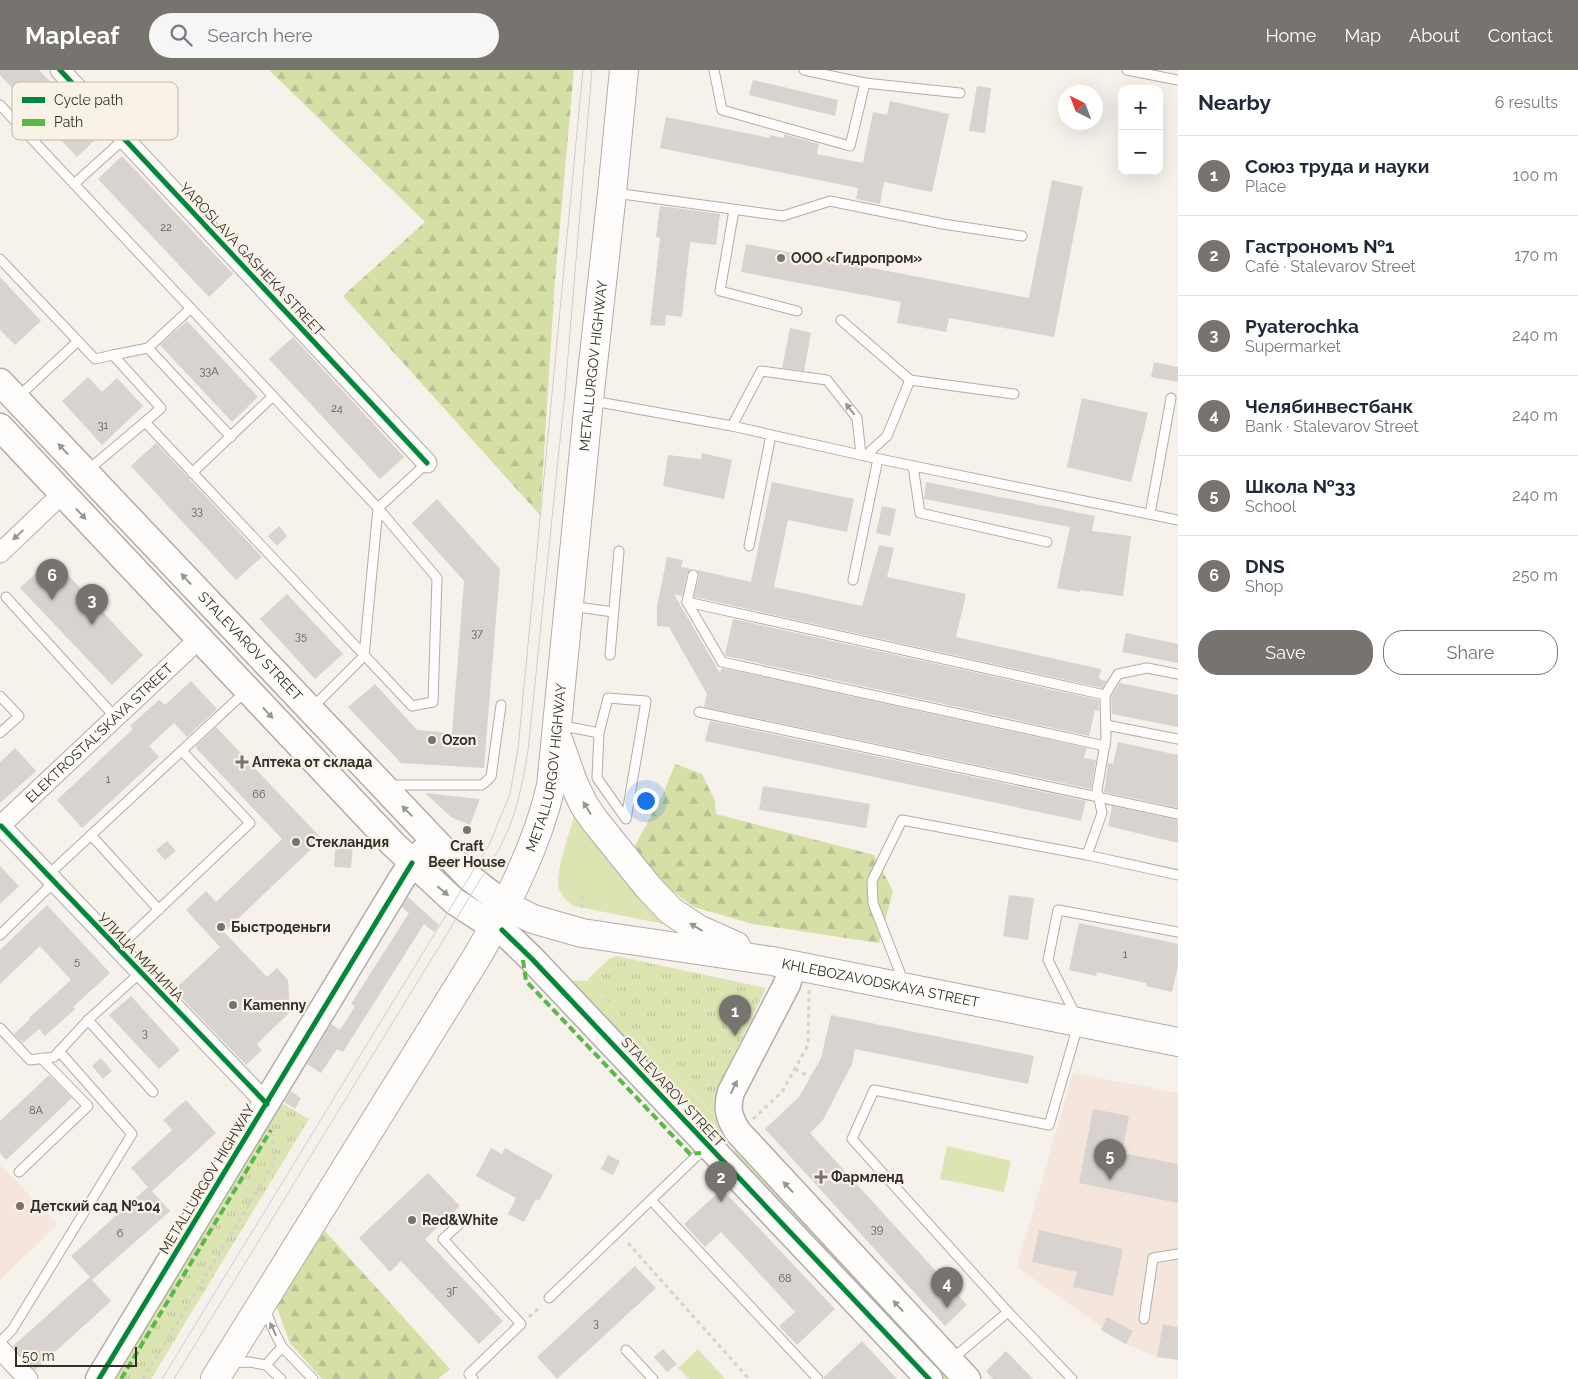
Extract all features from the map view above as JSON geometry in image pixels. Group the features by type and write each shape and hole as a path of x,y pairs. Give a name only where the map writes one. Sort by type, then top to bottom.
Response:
{"main road":[{"name":"METALLURGOV HIGHWAY","path":"220,1371 500,921 544,815 551,786 624,70"},
{"path":"556,729 573,782 584,806 649,888 672,911 698,929 782,963"},
{"name":"KHLEBOZAVODSKAYA STREET","path":"500,921 533,919 582,920 782,963 1178,1042"}],"street":[{"name":"YAROSLAVA GASHEKA STREET","path":"60,70 71,82"},
{"name":"YAROSLAVA GASHEKA STREET","path":"125,140 427,464"},
{"name":"STALEVAROV STREET","path":"8,391 469,877 500,921 539,966 929,1379"},
{"name":"STALEVAROV STREET","path":"0,427 350,800 412,863 454,901 500,921"},
{"path":"0,553 62,494"},
{"path":"199,639 222,617"},
{"name":"ELEKTROSTAL'SKAYA STREET","path":"0,826 199,639"},
{"name":"УЛИЦА МИНИНА","path":"0,826 267,1104"},
{"name":"METALLURGOV HIGHWAY","path":"99,1379 412,863 434,840"},
{"name":"STALEVAROV STREET","path":"782,963 788,984 731,1092 728,1114 743,1128 958,1370"},
{"path":"708,1146 726,1133 743,1128"},
{"path":"0,1349 21,1375"}],"lane":[{"path":"714,70 722,110 850,146 865,83"},
{"path":"804,70 865,83 960,92"},
{"path":"1128,70 1178,80"},
{"path":"0,105 12,118"},
{"path":"33,140 378,508 437,578 433,702 412,706 145,422"},
{"path":"74,184 123,140"},
{"path":"612,193 784,216 830,201 943,224 1022,236"},
{"path":"734,210 720,291 798,311"},
{"path":"0,259 95,359 148,348 191,308"},
{"path":"841,320 910,380 1014,394"},
{"path":"8,391 78,341"},
{"path":"148,348 231,437"},
{"path":"85,472 161,408 113,355"},
{"path":"732,426 761,371 827,380 857,418 863,456"},
{"path":"863,456 886,436 910,380"},
{"path":"192,473 274,396"},
{"path":"1150,514 1171,398"},
{"path":"589,400 732,426 863,456 1178,520"},
{"path":"748,546 771,435"},
{"path":"853,580 878,459"},
{"path":"310,710 364,656 378,508 427,464"},
{"path":"913,466 920,513 1047,542"},
{"path":"610,655 619,551"},
{"path":"693,575 687,602 722,662 1105,746"},
{"path":"6,597 115,717"},
{"path":"687,602 1105,695"},
{"path":"568,606 613,612"},
{"path":"1087,855 1102,813 1097,790 1105,746 1105,695 1118,674 1147,668 1178,674"},
{"path":"0,935 91,835 247,690"},
{"path":"0,696 19,716 0,733"},
{"path":"608,698 646,701 626,819 597,778 599,733 608,698"},
{"path":"382,785 482,785 491,777 501,705"},
{"path":"698,712 1178,814"},
{"path":"1106,725 1178,739"},
{"path":"556,729 599,733"},
{"path":"117,949 250,823 182,751"},
{"path":"906,988 873,903 872,881 902,820 1087,855 1178,875"},
{"path":"91,835 159,910"},
{"path":"1072,1379 1008,1312 852,1139 874,1090 1049,1125 1079,1022 1048,960 1058,910 1178,932"},
{"path":"0,1028 30,1060 54,1057 88,1020 140,973"},
{"path":"88,1020 153,1092"},
{"path":"0,1342 12,1330 132,1134 59,1051"},
{"path":"19,1172 88,1106 41,1058"},
{"path":"549,1298 708,1146"},
{"path":"651,1200 818,1379"},
{"path":"466,1218 443,1239 522,1324 469,1374 473,1379"},
{"path":"1144,1319 1153,1258 1178,1254"},
{"path":"263,1302 282,1347 313,1379"},
{"path":"958,1370 1008,1312"},
{"path":"266,1365 282,1347"},
{"path":"626,1350 652,1379"},
{"path":"220,1371 249,1362 266,1365 280,1379"}],"path":[{"path":"582,892 582,920"},
{"path":"743,1128 782,1092 808,1045 809,988"},
{"path":"795,1069 810,1077"},
{"path":"143,1379 275,1162 267,1104"},
{"path":"628,1243 749,1379"},
{"path":"522,1324 549,1298"}],"shaded area":[{"path":"1073,1073 1178,1093 1178,1360 1157,1357 1126,1344 1017,1267"},
{"name":"Детский сад №104","path":"0,1165 58,1224 0,1280"}],"green space":[{"path":"269,70 574,70 555,280 540,515 343,296 425,222"},
{"path":"675,764 702,774 715,801 716,814 874,855 893,891 879,943 753,924 694,907 663,884 632,851 664,792"},
{"path":"575,813 684,928 574,906 565,899 559,889 559,874"},
{"path":"616,956 766,988 718,1087 714,1104 714,1115 588,981 609,959"},
{"path":"562,980 588,981 725,1127 709,1138"},
{"path":"273,1098 309,1119 151,1379 102,1379"},
{"path":"739,1146 959,1379 935,1379 731,1154"},
{"path":"947,1146 1011,1161 1004,1192 940,1179"},
{"path":"325,1231 450,1369 438,1379 322,1379 290,1343 276,1305"},
{"path":"698,1349 725,1379 689,1379 678,1368"}],"building":[{"path":"0,70 39,70 50,82 12,82 12,88 0,75"},
{"path":"753,80 838,100 835,116 749,95"},
{"path":"977,86 991,88 985,133 969,131"},
{"path":"890,101 949,114 932,192 884,182 880,204 856,199 858,188 660,148 666,117 770,138 770,135 784,138 784,134 819,144 817,154 863,163 873,112 887,115"},
{"path":"61,140 95,140 77,157"},
{"path":"122,156 233,274 209,297 98,179"},
{"name":"ООО «Гидропром»","path":"1052,180 1083,187 1054,337 949,318 946,332 897,323 901,302 741,272 746,244 1029,298"},
{"path":"660,206 720,214 716,245 690,242 682,317 666,315 665,326 650,325 660,238 656,237"},
{"path":"0,277 41,321 15,345 0,330"},
{"path":"187,321 258,397 232,422 160,345"},
{"path":"790,328 811,333 804,371 782,368"},
{"path":"293,337 404,457 380,479 269,359"},
{"path":"1154,362 1178,367 1178,382 1151,377"},
{"path":"88,377 102,392 117,378 143,406 102,445 62,401"},
{"path":"1082,398 1148,413 1131,482 1067,467"},
{"path":"156,443 262,557 236,580 131,466"},
{"path":"702,453 732,460 724,499 663,486 668,455 701,459"},
{"path":"772,482 854,499 847,532 788,520 774,587 862,606 879,545 894,548 887,577 966,594 956,637 1101,669 1099,679 1107,681 1102,688 694,597 699,576 697,570 751,582"},
{"path":"926,482 1095,516 1092,531 1131,536 1123,596 1057,588 1070,527 924,499"},
{"path":"437,499 500,569 484,768 401,763 348,707 375,684 417,730 452,733 464,581 412,523"},
{"path":"882,506 896,509 890,536 876,533"},
{"path":"279,526 287,536 277,546 268,536"},
{"path":"667,557 683,560 681,567 691,569 687,574 682,596 674,594 720,673 722,668 1087,748 1084,758 1096,760 1091,789 704,707 707,694 669,627 657,626 657,606"},
{"path":"52,558 143,655 112,685 20,588"},
{"path":"287,594 343,654 315,679 260,619"},
{"path":"733,619 1099,700 1099,711 1095,710 1089,736 726,656"},
{"path":"1126,633 1178,644 1178,663 1122,652"},
{"path":"191,681 217,709 187,737 174,723 149,746 159,757 82,828 57,800 133,729 130,726 159,700 165,705"},
{"path":"1120,683 1178,695 1178,727 1112,714 1111,697"},
{"path":"710,721 1086,801 1081,821 705,741"},
{"path":"216,727 322,839 224,932 267,977 277,968 288,980 290,1012 257,1044 262,1050 246,1065 174,990 220,947 186,910 206,891 216,902 282,839 197,749 196,746"},
{"path":"1118,742 1178,755 1178,808 1104,792 1108,763 1113,764"},
{"path":"15,748 36,771 0,803 0,762"},
{"path":"763,786 870,804 866,828 759,810"},
{"path":"425,793 480,799 470,825 451,817"},
{"path":"1112,806 1178,820 1178,843 1108,826"},
{"path":"167,841 176,851 165,860 156,850"},
{"path":"336,842 353,844 351,868 334,867"},
{"path":"0,866 19,886 0,904"},
{"path":"1009,895 1034,898 1028,940 1003,936"},
{"path":"408,897 439,925 434,932 424,924 343,1052 337,1049 321,1073 307,1064 331,1024 340,1030 355,1006 351,1004 409,913 402,907"},
{"path":"47,905 110,973 45,1036 39,1029 23,1043 14,1034 71,980 40,946 0,984 0,950"},
{"path":"1079,923 1178,944 1178,965 1172,992 1146,986 1146,983 1097,972 1096,976 1069,970"},
{"path":"131,996 180,1050 159,1069 109,1015"},
{"path":"831,1015 1034,1056 1028,1084 855,1049 852,1064 823,1120 810,1133 967,1305 945,1326 765,1129 799,1097 821,1058"},
{"path":"101,1058 112,1071 103,1079 92,1066"},
{"path":"49,1075 72,1098 6,1160 0,1153 0,1121"},
{"path":"291,1091 301,1098 295,1109 284,1102"},
{"path":"186,1100 216,1133 152,1191 170,1211 92,1280 111,1301 35,1370 13,1346 90,1277 71,1256 148,1187 131,1168 172,1130 163,1120"},
{"path":"1093,1109 1129,1116 1122,1153 1178,1164 1178,1203 1079,1183"},
{"path":"491,1148 502,1154 505,1148 553,1175 539,1201 536,1199 524,1222 508,1214 516,1198 476,1176"},
{"path":"608,1155 620,1161 613,1175 601,1169"},
{"path":"428,1173 460,1206 425,1239 503,1321 479,1344 401,1261 390,1272 359,1238"},
{"path":"722,1189 835,1309 797,1345 779,1326 795,1312 721,1232 705,1247 684,1224"},
{"path":"1039,1230 1123,1249 1113,1296 1073,1287 1077,1272 1032,1262"},
{"path":"635,1266 656,1288 557,1379 537,1357"},
{"path":"1107,1317 1133,1331 1126,1344 1101,1330"},
{"path":"1163,1324 1178,1327 1178,1360 1157,1357"},
{"path":"862,1341 897,1379 824,1379 824,1377"},
{"path":"663,1349 677,1364 667,1372 654,1357"},
{"path":"1006,1351 1033,1379 993,1379 986,1371"}],"tram line":[{"path":"162,1379 489,845 510,794 518,749 583,70"},
{"path":"174,1379 499,849 514,814 528,751 565,392 592,70"}],"marked path":[{"path":"523,960 526,981 690,1154 701,1153"},
{"path":"121,1379 271,1130"}],"cycle path":[{"path":"60,70 71,82"},
{"path":"125,140 427,463"},
{"path":"1,826 267,1104"},
{"path":"99,1379 412,863"},
{"path":"502,930 532,959 929,1379"}],"place":[{"name":"ООО «Гидропром»","path":"781,258"},
{"name":"DNS","path":"52,600"},
{"name":"Pyaterochka","path":"92,625"},
{"name":"Ozon","path":"432,740"},
{"name":"Аптека от склада","path":"242,762"},
{"name":"Craft Beer House","path":"467,830"},
{"name":"Стекландия","path":"296,842"},
{"name":"Быстроденьги","path":"221,927"},
{"name":"Kamenny","path":"233,1005"},
{"name":"Союз труда и науки","path":"735,1036"},
{"name":"Фармленд","path":"821,1177"},
{"name":"Школа №33","path":"1110,1180"},
{"name":"Гастрономъ №1","path":"721,1202"},
{"name":"Детский сад №104","path":"20,1206"},
{"name":"Red&White","path":"412,1220"},
{"name":"Челябинвестбанк","path":"947,1308"}]}
